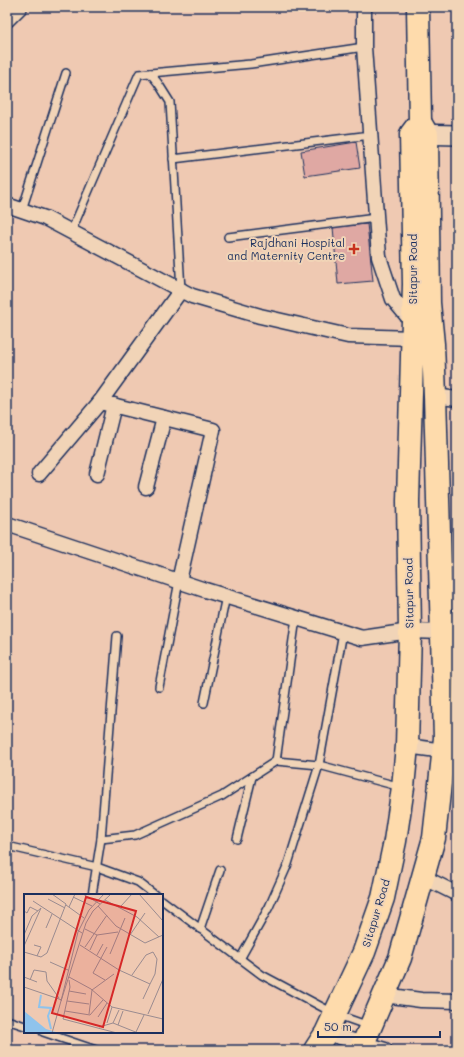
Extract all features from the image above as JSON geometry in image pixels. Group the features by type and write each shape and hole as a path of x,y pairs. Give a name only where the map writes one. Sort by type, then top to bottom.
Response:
{"main road":[{"name":"Sitapur Road","path":"364,1040 400,958 434,838 450,753 446,738 433,344 429,303 436,134 418,7"},
{"name":"Sitapur Road","path":"320,1042 364,952 383,898 395,841 403,787 407,746 410,631 408,501 414,284 436,134"}],"street":[{"path":"7,20 20,7"},
{"path":"7,205 45,218 192,296 260,316 348,336 413,331 393,299 379,256 364,46 364,7"},
{"path":"39,474 100,402 181,290"},
{"path":"435,396 457,399"},
{"path":"100,402 213,430 178,581"},
{"path":"97,474 114,405"},
{"path":"146,487 164,418"},
{"path":"7,524 178,581 362,638 410,631 443,632"},
{"path":"407,746 450,753"},
{"path":"423,877 457,894"},
{"path":"384,995 421,1000 457,1000"},
{"path":"320,1042 364,1040 385,1050"}],"lane":[{"path":"71,232 139,74 251,64 364,46"},
{"path":"22,210 66,73"},
{"path":"150,73 170,102 181,290"},
{"path":"173,159 371,135"},
{"path":"228,237 376,218"},
{"path":"159,687 178,581"},
{"path":"204,703 226,596"},
{"path":"276,761 296,618"},
{"path":"240,959 269,907 288,864 320,765 343,632"},
{"path":"92,894 102,839 117,636"},
{"path":"102,839 135,835 222,796 276,761 320,765 403,787"},
{"path":"237,839 252,776"},
{"path":"7,846 97,867 138,882 154,894"},
{"path":"200,929 220,870"},
{"path":"163,901 262,975 335,1014 364,1040"},
{"path":"7,1020 24,1026"},
{"path":"46,1033 96,1050"}],"building":[{"path":"356,142 360,168 305,176 301,151"},
{"path":"367,224 373,281 338,284 333,227"}],"place":[{"name":"Rajdhani Hospital and Maternity Centre","path":"354,249"}]}
